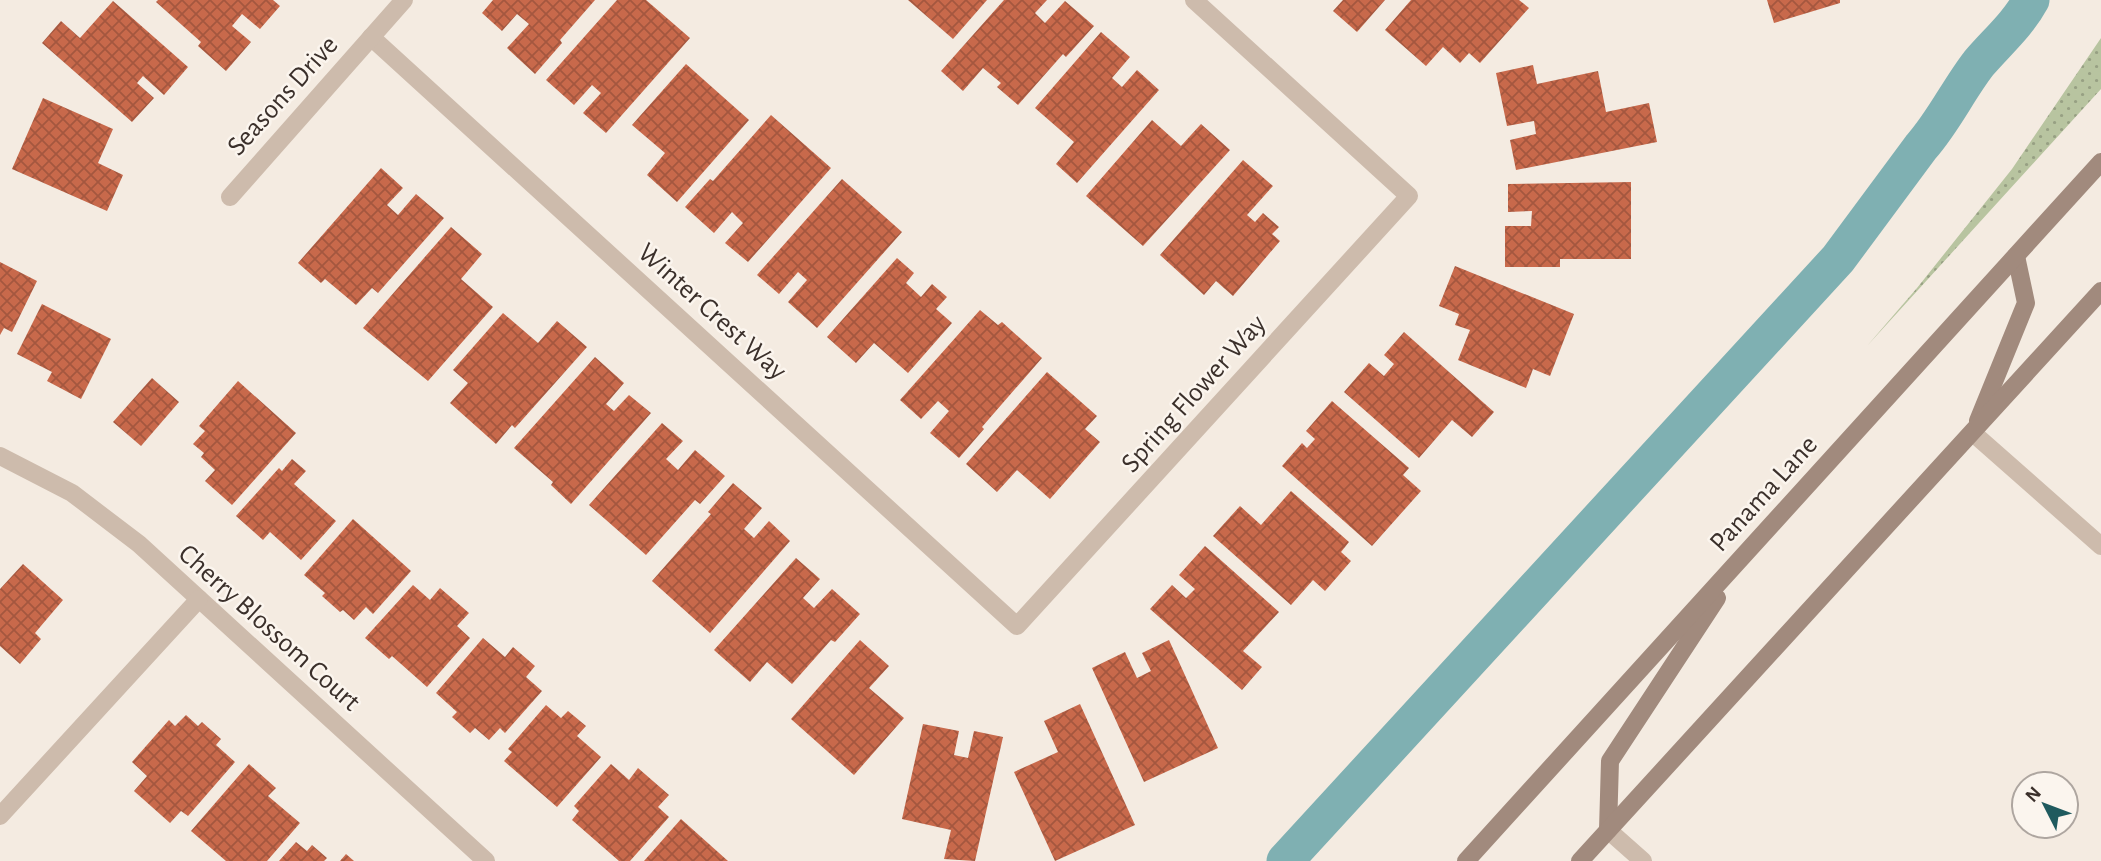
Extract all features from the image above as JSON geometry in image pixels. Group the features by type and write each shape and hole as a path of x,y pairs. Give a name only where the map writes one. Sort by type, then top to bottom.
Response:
{"main road":[{"name":"Panama Lane","path":"1466,861 2101,162"},
{"path":"1973,433 2026,303 2016,256"},
{"path":"1580,861 2101,291"},
{"path":"1608,830 1610,761 1746,554"}],"street":[{"name":"Seasons Drive","path":"230,197 404,0"},
{"name":"Spring Flower Way","path":"1017,626 1409,197 1194,0"},
{"name":"Winter Crest Way","path":"371,37 1017,626"},
{"path":"1973,433 2101,545"},
{"name":"Cherry Blossom Court","path":"0,456 72,493 139,544 486,861"},
{"path":"0,816 198,599"},
{"path":"1608,830 1643,861"}],"green space":[{"path":"2101,38 2101,89 1867,346 2012,169"}],"building":[{"path":"273,0 280,6 260,29 242,14 232,26 251,42 226,71 198,46 201,42 156,2"},
{"path":"493,0 595,0 535,74 507,48 529,24 517,14 502,31 482,13"},
{"path":"617,0 646,0 690,38 606,133 583,113 601,93 592,85 574,105 546,80"},
{"path":"908,0 987,0 953,39"},
{"path":"1004,0 1047,0 1035,13 1045,23 1065,1 1094,26 1066,57 1063,54 1018,105 997,87 1001,83 983,68 963,91 941,71"},
{"path":"1343,0 1385,0 1357,32 1333,11"},
{"path":"1411,0 1519,0 1529,8 1480,63 1469,53 1460,63 1443,47 1426,66 1385,30"},
{"path":"1767,0 1840,0 1840,3 1774,23"},
{"path":"113,1 188,67 164,95 143,76 137,83 154,98 132,122 42,43 61,21 80,38"},
{"path":"1101,32 1130,57 1112,78 1122,87 1137,70 1159,90 1077,183 1056,164 1074,142 1035,108"},
{"path":"686,64 749,120 677,202 647,175 665,153 632,125"},
{"path":"1533,65 1537,84 1598,71 1606,112 1649,103 1657,142 1516,170 1510,140 1536,134 1534,121 1507,126 1496,73"},
{"path":"43,98 113,129 98,163 123,175 107,211 12,169"},
{"path":"771,115 831,168 748,262 725,243 743,223 732,212 714,233 685,207 710,179 713,181"},
{"path":"1152,120 1181,146 1201,124 1230,150 1143,246 1086,196"},
{"path":"1243,160 1273,186 1247,215 1255,222 1263,213 1279,227 1272,234 1280,241 1233,296 1216,281 1204,295 1160,255"},
{"path":"381,168 403,188 387,205 398,215 416,194 444,218 378,293 372,288 356,305 325,279 321,283 298,263"},
{"path":"842,179 902,232 817,328 788,302 807,280 798,272 779,294 757,275"},
{"path":"1631,182 1631,259 1560,259 1560,267 1505,267 1505,226 1531,226 1532,211 1508,212 1508,184"},
{"path":"451,227 482,254 461,279 493,307 428,381 363,328"},
{"path":"897,258 914,273 906,283 921,297 932,284 947,297 936,309 952,323 908,373 874,343 856,363 827,337"},
{"path":"0,262 37,281 12,332 4,328 0,335"},
{"path":"1455,266 1574,314 1550,376 1533,369 1526,388 1458,360 1470,330 1455,325 1459,314 1439,306"},
{"path":"42,304 111,339 81,399 47,381 52,372 17,354"},
{"path":"980,310 998,325 1002,322 1042,358 982,427 984,429 959,458 930,433 949,411 938,401 921,419 900,400"},
{"path":"503,313 538,343 557,321 587,347 515,428 512,425 496,444 450,403 468,383 453,370"},
{"path":"1404,332 1494,412 1472,437 1452,420 1419,458 1344,392 1369,363 1384,376 1394,364 1384,355"},
{"path":"595,357 624,383 606,404 614,411 629,395 651,413 571,504 551,485 553,482 514,448"},
{"path":"1047,372 1097,416 1085,429 1100,442 1050,499 1017,470 997,492 966,464"},
{"path":"152,378 179,402 141,446 113,422"},
{"path":"238,381 296,433 232,505 205,481 215,470 201,457 204,453 193,444 205,431 199,426"},
{"path":"1332,401 1409,468 1403,475 1421,491 1372,546 1282,466 1302,443 1307,448 1315,439 1306,431"},
{"path":"662,423 683,441 666,459 678,470 695,450 725,476 700,504 695,500 646,555 589,505"},
{"path":"292,459 306,471 294,484 336,521 301,560 270,532 263,540 236,516 279,468 282,471"},
{"path":"733,483 762,508 744,529 754,538 769,521 790,541 710,633 652,581 711,514 708,512"},
{"path":"1291,491 1349,542 1341,552 1351,561 1325,591 1313,580 1291,605 1213,536 1240,506 1261,525"},
{"path":"353,519 411,571 373,614 366,607 354,620 322,596 325,593 304,575"},
{"path":"1205,546 1279,612 1243,651 1262,667 1242,690 1150,609 1172,585 1186,598 1195,589 1179,575"},
{"path":"796,558 820,579 803,598 814,608 832,589 860,614 835,642 831,640 792,684 767,662 750,682 714,650"},
{"path":"23,564 63,600 35,633 41,639 20,664 0,646 0,589"},
{"path":"413,585 430,600 440,588 469,613 457,626 470,638 427,687 392,656 389,659 365,638"},
{"path":"483,638 505,657 513,647 535,666 526,677 542,691 505,733 500,728 489,740 475,728 470,733 452,717 457,712 436,693"},
{"path":"860,640 889,666 869,688 904,718 854,775 791,719"},
{"path":"1169,640 1218,748 1144,782 1092,668 1125,652 1137,678 1151,671 1142,653"},
{"path":"1080,704 1135,825 1055,861 1014,772 1058,752 1044,721"},
{"path":"546,705 561,718 568,711 586,726 577,736 601,757 557,807 504,761 512,752 508,749"},
{"path":"186,715 198,726 202,722 221,739 216,745 235,762 188,816 181,811 170,823 134,791 147,776 132,762 169,720 175,726"},
{"path":"923,724 959,731 954,755 968,758 974,731 1003,737 975,861 944,859 951,830 902,819"},
{"path":"249,764 276,788 268,796 300,823 267,861 226,861 191,831"},
{"path":"611,764 629,780 638,768 669,795 658,807 669,817 630,861 619,861 572,820 579,811 574,806"},
{"path":"681,819 728,861 644,861"},
{"path":"296,842 307,851 312,845 327,858 324,861 279,861"},
{"path":"346,854 354,861 340,861"}],"waterway":[{"path":"1285,861 1838,259 1937,127 1979,63 2014,25 2031,0"}]}
